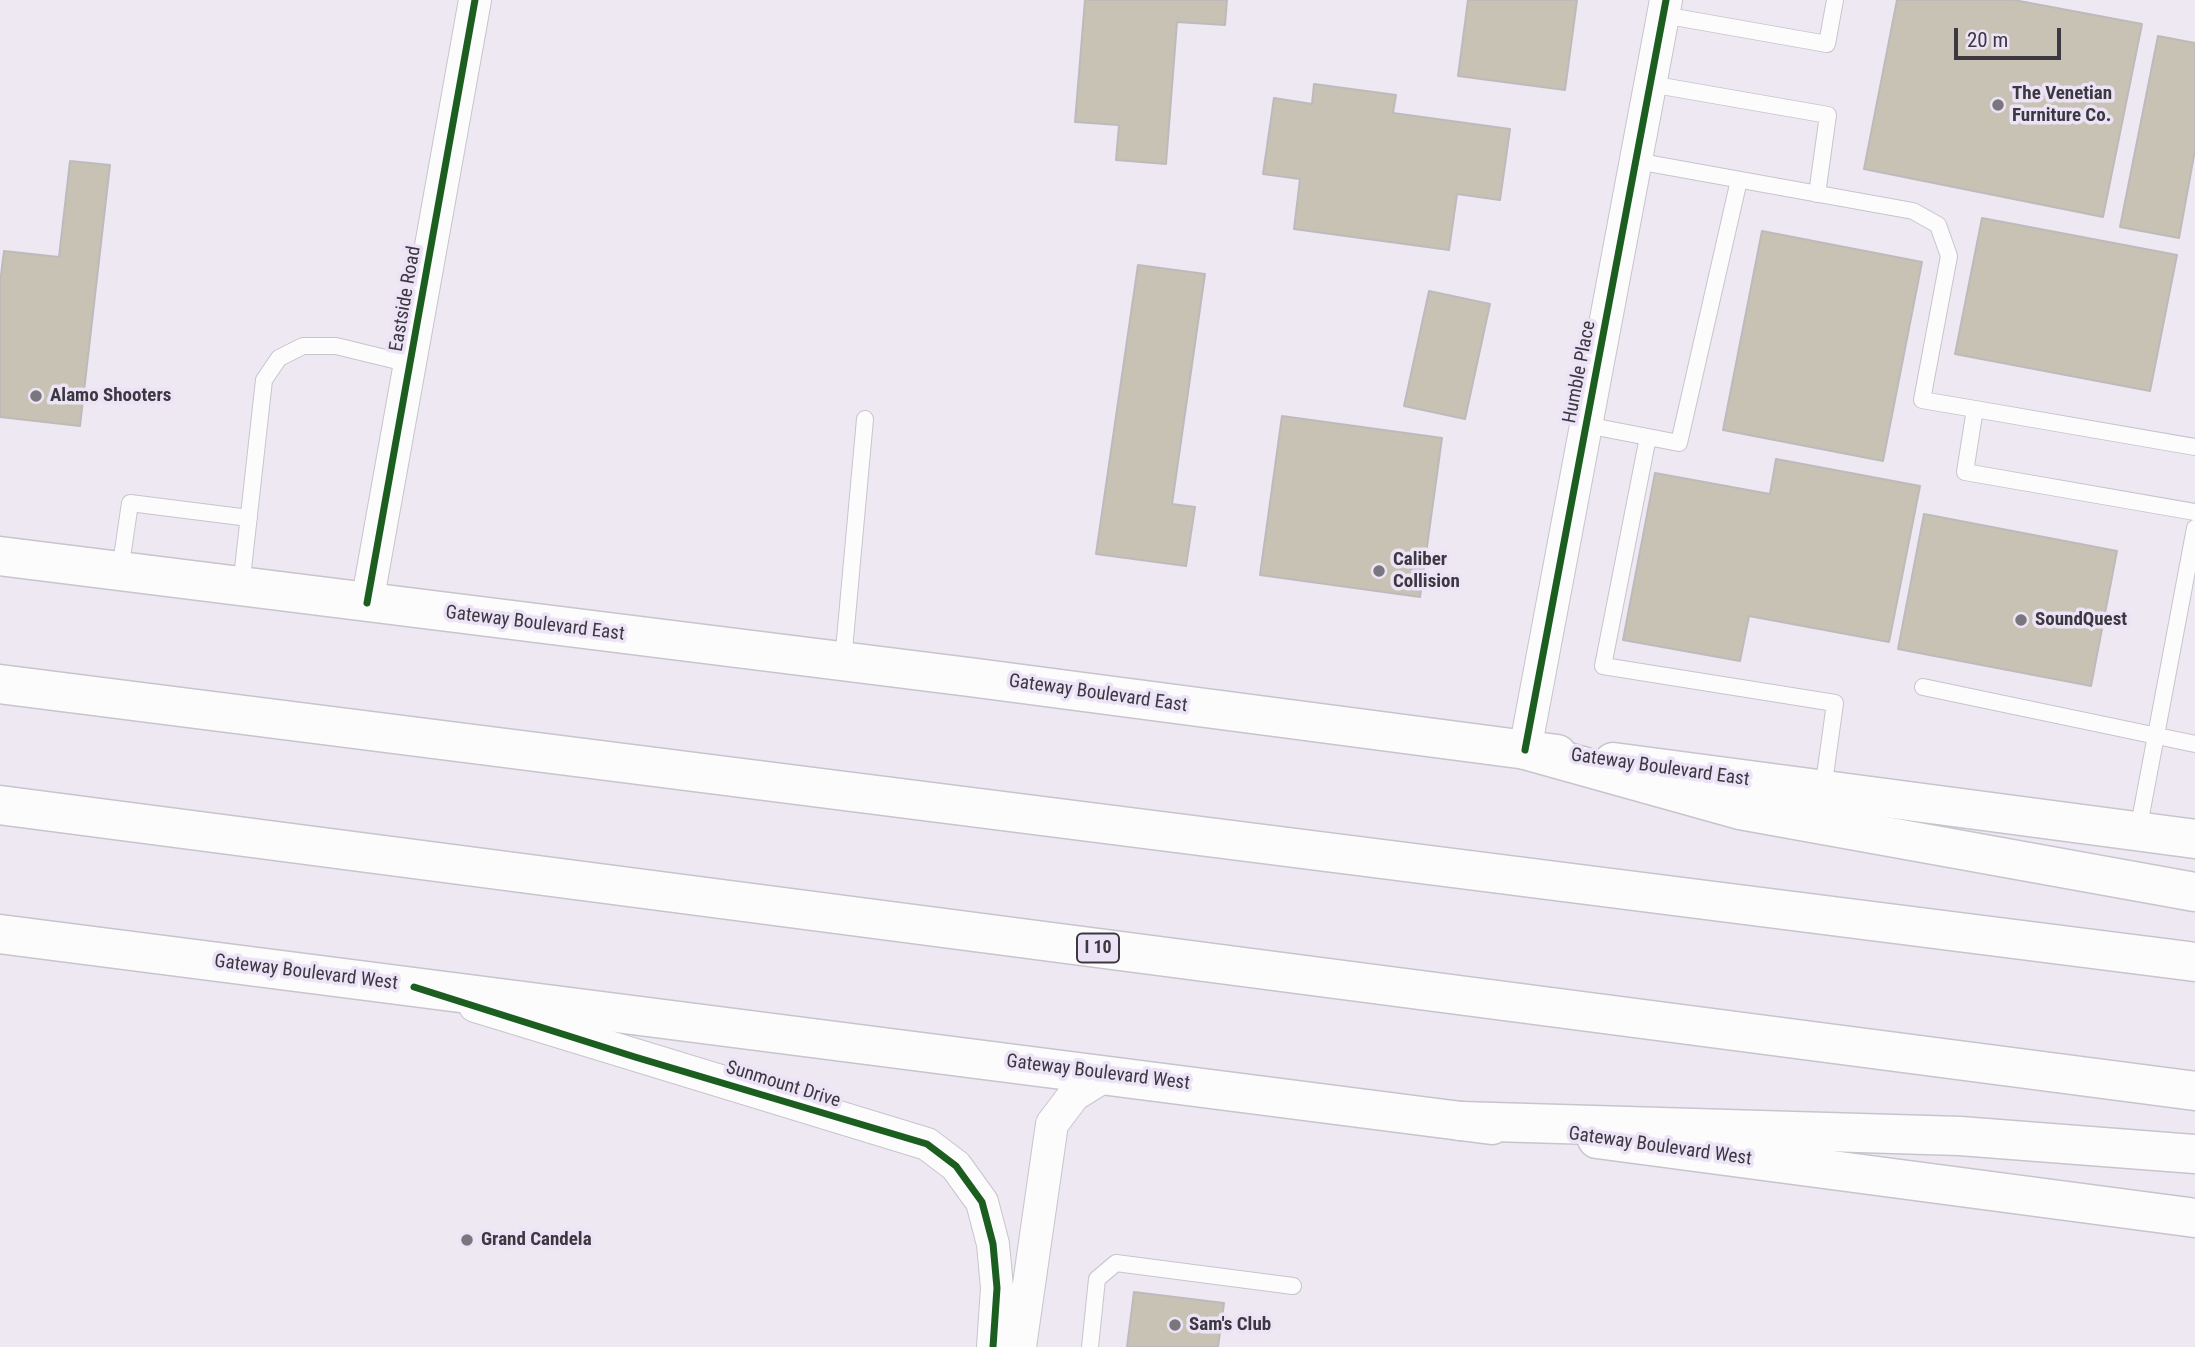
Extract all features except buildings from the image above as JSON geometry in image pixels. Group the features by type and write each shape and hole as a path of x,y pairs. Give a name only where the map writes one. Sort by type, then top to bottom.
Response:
{"main road":[{"name":"Gateway Boulevard East","path":"0,556 843,661 2195,839"},
{"path":"0,684 2195,961"},
{"path":"1525,750 1741,810 2195,892"},
{"name":"I 10","path":"0,805 2195,1091"},
{"name":"Gateway Boulevard West","path":"0,934 2195,1218"},
{"path":"1460,1121 1960,1136 2195,1154"}],"street":[{"name":"Eastside Road","path":"367,603 475,0"},
{"name":"Humble Place","path":"1525,750 1665,7"},
{"name":"Sunmount Drive","path":"414,987 635,1057 928,1144 956,1166 982,1202 993,1244 997,1288 993,1347"},
{"path":"1020,1347 1052,1124 1074,1095 1106,1075"}],"lane":[{"path":"1665,7 1827,44 1835,0"},
{"path":"1650,85 1828,115 1817,194"},
{"path":"1636,161 1913,211 1938,225 1949,256 1922,400 2195,447"},
{"path":"1586,425 1679,443 1739,180"},
{"path":"240,587 264,380 279,358 303,346 336,346 410,364"},
{"path":"1975,409 1965,472 2195,512"},
{"path":"843,661 865,419"},
{"path":"1648,437 1603,666 1835,703 1822,790"},
{"path":"120,571 130,503 249,518"},
{"path":"2138,831 2195,528"},
{"path":"1923,687 2195,744"},
{"path":"1090,1347 1097,1279 1116,1263 1293,1286"}],"cycle path":[{"path":"367,603 475,0"},
{"path":"1525,750 1666,0"},
{"path":"414,987 635,1057 927,1144 956,1166 982,1202 993,1244 997,1288 993,1347"}],"place":[{"name":"The Venetian Furniture Co.","path":"1998,105"},
{"name":"Alamo Shooters","path":"36,396"},
{"name":"Caliber Collision","path":"1379,571"},
{"name":"SoundQuest","path":"2021,620"},
{"name":"Grand Candela","path":"467,1240"},
{"name":"Sam's Club","path":"1175,1325"}]}
